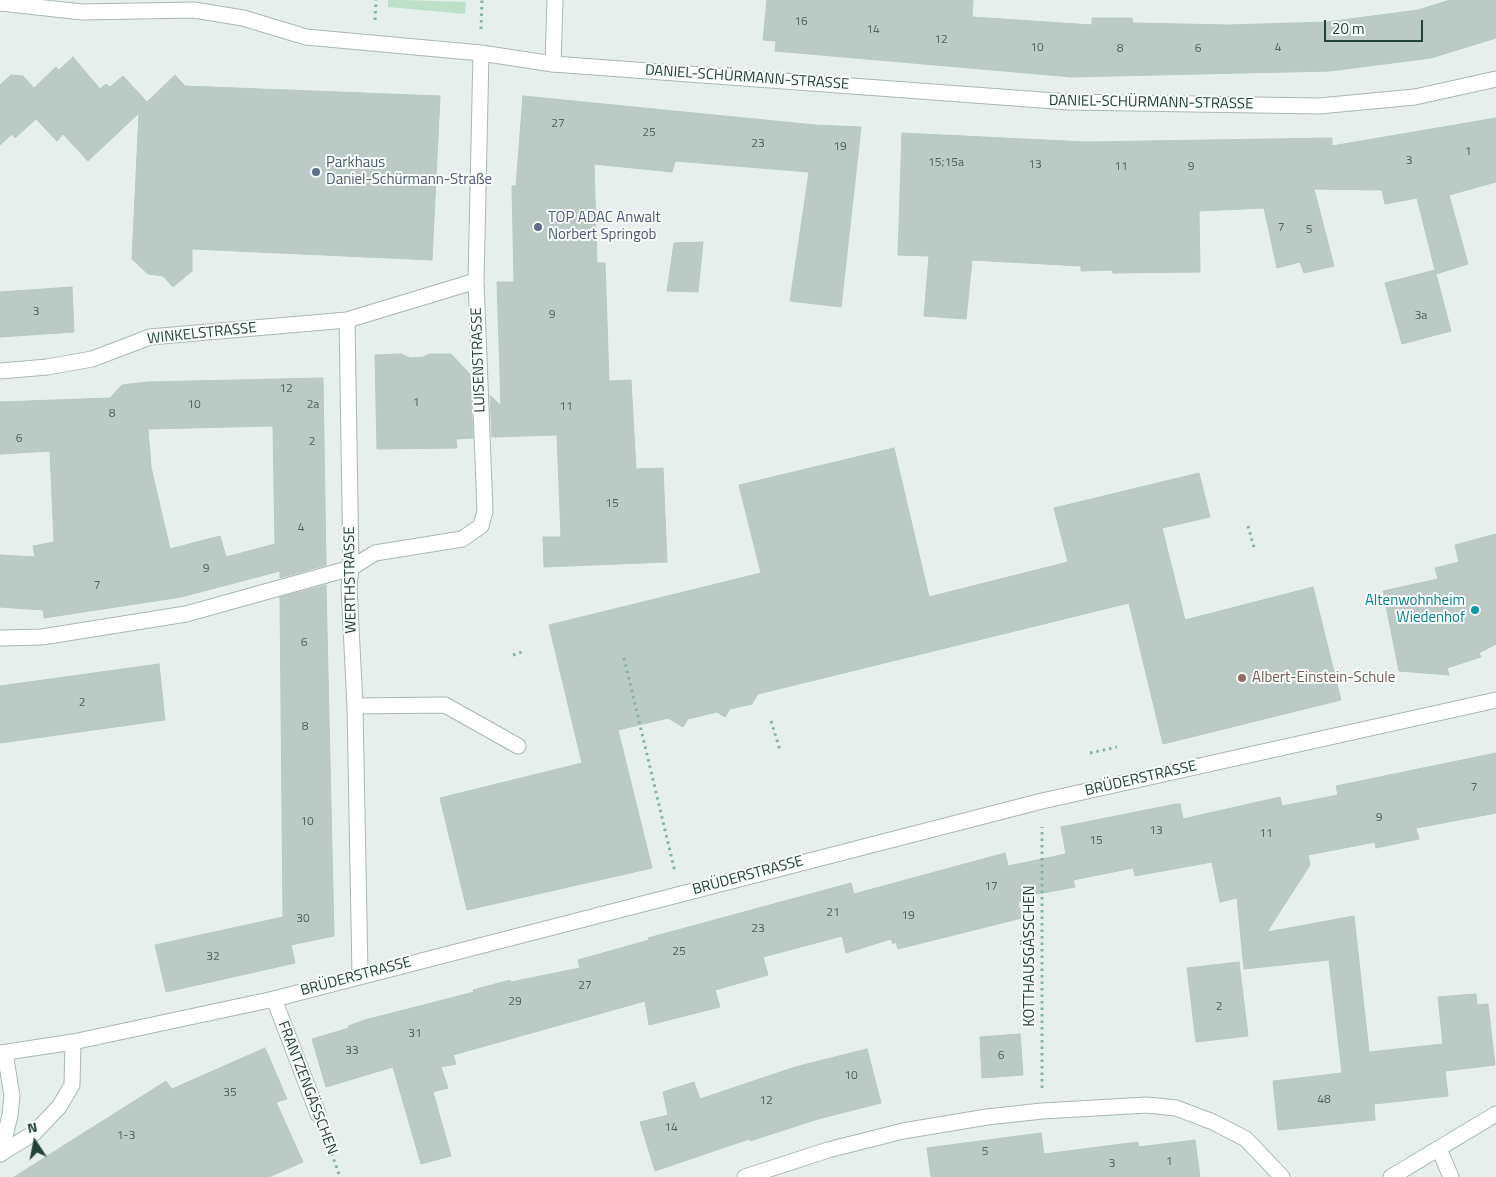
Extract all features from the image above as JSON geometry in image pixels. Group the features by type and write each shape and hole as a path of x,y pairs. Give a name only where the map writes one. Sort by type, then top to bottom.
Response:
{"street":[{"path":"553,64 556,0"},
{"name":"DANIEL-SCHÜRMANN-STRASSE","path":"0,3 82,12 194,10 243,18 306,37 481,54 553,64 1069,102 1319,106 1415,97 1496,79"},
{"name":"LUISENSTRASSE","path":"0,638 42,637 186,614 351,568 375,553 462,539 481,526 485,511 476,281 481,54"},
{"path":"347,320 476,281"},
{"name":"WINKELSTRASSE","path":"0,371 47,367 92,359 150,337 347,320"},
{"name":"WERTHSTRASSE","path":"347,320 351,568 349,587 354,706 360,975"},
{"name":"BRÜDERSTRASSE","path":"2,1053 73,1042 274,999 360,975 1042,801 1496,700"},
{"path":"354,706 445,705 518,746"},
{"name":"FRANTZENGÄSSCHEN","path":"274,999 318,1114"},
{"path":"0,1154 34,1133 59,1107 72,1085 73,1042"},
{"path":"0,1154 10,1115 12,1096 2,1053"},
{"path":"745,1177 828,1150 904,1131 987,1117 1112,1106 1176,1108 1213,1122 1246,1140 1282,1177"},
{"path":"1391,1177 1496,1114"},
{"path":"1439,1149 1452,1177"}],"path":[{"path":"482,0 482,22"},
{"path":"1248,526 1255,551"},
{"path":"513,654 525,651"},
{"path":"624,658 680,894"},
{"path":"771,721 780,750"},
{"path":"1090,753 1117,747"},
{"name":"KOTTHAUSGÄSSCHEN","path":"1042,801 1042,1111"},
{"name":"FRANTZENGÄSSCHEN","path":"318,1114 340,1177"}],"green space":[{"path":"388,0 466,2 465,14 388,7"}],"building":[{"path":"767,0 973,0 972,17 1092,25 1092,18 1132,18 1133,23 1228,25 1327,22 1418,10 1450,0 1496,0 1496,38 1431,58 1330,71 1072,77 775,51 776,41 763,40"},
{"name":"Parkhaus Daniel-Schürmann-Straße","path":"73,57 100,89 106,84 110,87 123,76 147,102 175,75 185,86 440,96 432,260 192,249 192,271 173,287 163,276 148,274 132,259 139,113 88,161 63,134 57,141 36,119 15,138 12,134 0,145 0,85 11,75 23,76 34,88 56,67 59,70"},
{"path":"523,96 815,125 861,127 841,307 790,301 809,172 675,161 672,172 594,164 597,263 605,263 609,381 631,380 636,469 663,468 667,562 544,567 543,537 561,537 557,435 492,437 490,395 501,406 497,282 514,282 512,186 516,186"},
{"path":"1496,118 1496,182 1449,195 1468,264 1436,274 1451,331 1402,344 1385,283 1435,270 1417,198 1385,204 1382,190 1314,189 1334,266 1304,273 1300,262 1277,268 1264,208 1199,211 1200,272 1113,273 1112,270 1081,271 1081,266 972,260 966,319 924,316 929,256 898,255 902,133 1086,142 1332,138 1332,146"},
{"path":"703,242 698,292 667,291 674,243"},
{"path":"72,287 74,332 0,337 0,292"},
{"path":"401,354 410,358 423,357 430,354 451,354 470,374 473,438 456,439 457,448 377,449 375,355"},
{"path":"323,378 326,565 280,578 280,571 181,597 44,618 43,610 0,607 0,555 35,557 33,546 54,542 50,451 0,454 0,402 110,398 122,385 147,382","holes":["273,426 275,544 226,557 220,536 170,549 151,467 148,429"]},
{"name":"Albert-Einstein-Schule","path":"894,448 929,597 1068,562 1054,508 1199,473 1210,517 1162,528 1185,620 1313,587 1341,700 1163,744 1129,603 758,694 752,704 730,709 725,717 717,712 688,719 683,727 668,718 618,730 652,868 467,910 440,798 582,763 549,625 761,573 739,485"},
{"name":"Altenwohnheim Wiedenhof","path":"1496,534 1496,644 1479,653 1481,657 1447,668 1449,675 1399,671 1383,591 1438,579 1435,568 1459,562 1455,545"},
{"path":"326,585 334,936 291,945 295,963 166,992 155,945 283,917 280,597"},
{"path":"159,664 165,720 0,743 0,686"},
{"path":"1496,753 1496,813 1416,828 1419,839 1376,848 1375,842 1308,855 1310,865 1267,932 1354,916 1369,1052 1443,1044 1438,997 1476,994 1477,1005 1488,1004 1495,1065 1445,1071 1448,1096 1374,1104 1375,1120 1278,1130 1273,1081 1342,1073 1329,960 1244,969 1237,898 1220,902 1212,862 1135,876 1133,868 1073,880 1075,887 1026,896 1027,900 1018,902 1022,918 898,949 896,942 893,944 891,939 846,953 842,936 763,957 768,975 715,990 720,1007 649,1025 645,1001 453,1055 456,1064 441,1067 448,1088 433,1092 451,1156 421,1164 393,1067 326,1087 312,1039 349,1028 348,1026 365,1020 474,992 473,990 510,980 511,982 580,968 578,960 649,940 648,938 851,883 854,894 1005,853 1008,866 1066,854 1061,827 1176,804 1180,804 1183,819 1280,797 1282,806 1338,795 1336,786"},
{"path":"1239,962 1248,1036 1196,1042 1187,968"},
{"path":"1020,1034 1023,1075 982,1078 980,1037"},
{"path":"265,1048 287,1099 276,1102 303,1162 269,1177 14,1177 166,1081 172,1089"},
{"path":"867,1049 881,1103 818,1119 750,1141 749,1139 655,1171 640,1122 668,1115 663,1092 694,1082 700,1099 795,1067"},
{"path":"1041,1133 1044,1154 1138,1142 1139,1147 1195,1140 1200,1177 931,1177 927,1148"}],"place":[{"name":"Parkhaus Daniel-Schürmann-Straße","path":"316,172"},
{"name":"TOP ADAC Anwalt Norbert Springob","path":"538,227"},
{"name":"Altenwohnheim Wiedenhof","path":"1475,610"},
{"name":"Albert-Einstein-Schule","path":"1242,678"}]}
